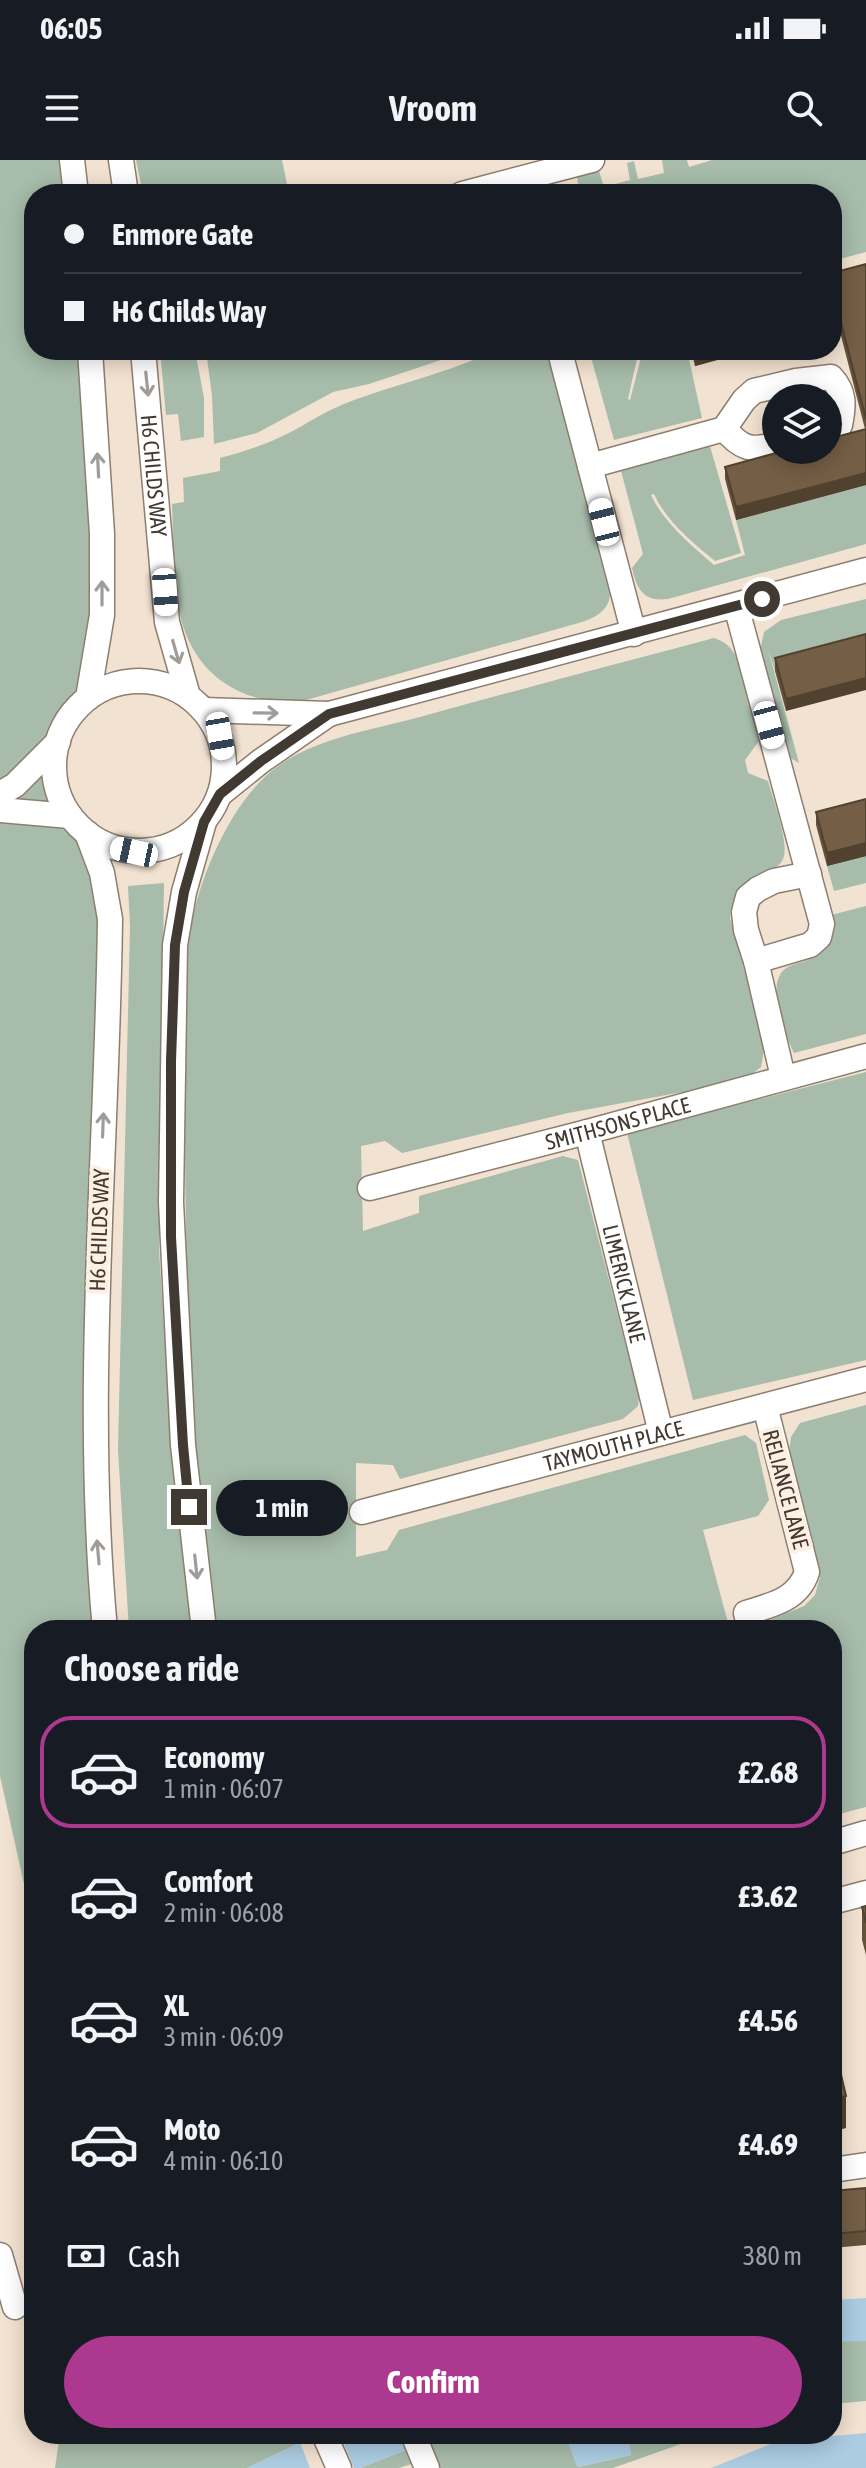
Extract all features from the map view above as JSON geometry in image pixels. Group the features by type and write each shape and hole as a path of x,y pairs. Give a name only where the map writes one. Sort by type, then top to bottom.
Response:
{"street":[{"path":"72,160 75,184"},
{"path":"121,160 125,184"},
{"path":"483,184 512,170 592,160"},
{"path":"88,698 102,615 100,509 91,360"},
{"name":"H6 CHILDS WAY","path":"144,360 167,622 196,703"},
{"path":"562,360 634,634"},
{"path":"783,384 831,377 838,384"},
{"path":"590,466 724,429 744,400 754,391 762,389"},
{"path":"842,393 845,404 842,417"},
{"path":"724,429 739,445 755,450 762,448"},
{"path":"196,703 329,714 866,570"},
{"path":"736,606 822,924 819,937 810,945 756,961"},
{"path":"78,825 59,795 54,768 58,742 69,718 88,698 111,685 138,681 164,684 196,703 220,736 225,765 220,794 204,822 184,892 175,945 171,1237 183,1445 203,1620"},
{"path":"220,794 329,714"},
{"path":"0,794 15,785 58,742"},
{"path":"0,810 23,810 78,825 109,846 134,852 160,849 184,839 204,822"},
{"name":"H6 CHILDS WAY","path":"78,825 102,873 110,919 94,1426 97,1536 104,1620"},
{"path":"783,1077 744,912 748,897 774,881 809,874"},
{"name":"SMITHSONS PLACE","path":"370,1188 866,1056"},
{"name":"LIMERICK LANE","path":"587,1132 661,1433"},
{"name":"TAYMOUTH PLACE","path":"362,1512 866,1379"},
{"name":"RELIANCE LANE","path":"748,1620 746,1613 795,1594 803,1585 807,1572 765,1406"},
{"path":"842,1840 866,1833"},
{"path":"842,1899 866,1893"},
{"path":"842,2169 866,2165"},
{"path":"0,2255 16,2307"},
{"path":"328,2444 339,2468"},
{"path":"417,2444 427,2468"}],"green space":[{"path":"0,160 72,160 75,184 24,184 24,360 91,360 96,422 88,698 61,739 55,768 61,799 88,837 102,873 105,1620 24,1620 24,1884 0,1776"},
{"path":"136,160 282,160 287,184 141,184"},
{"path":"662,160 687,160 689,167 712,160 866,160 866,252 842,258 842,184 615,184 630,180 627,163 634,161 638,179 664,173"},
{"path":"599,171 603,184 578,184 577,177"},
{"path":"161,360 197,360 204,398 204,437 181,441 178,414 166,415"},
{"path":"207,360 441,360 369,384 333,392 257,433 214,444"},
{"path":"472,360 551,360 610,591 606,607 598,615 582,622 306,700 263,699 223,682 191,646 177,601 172,504 184,502 183,478 220,471 220,458 272,441 344,404"},
{"path":"592,360 637,360 630,400 640,360 689,360 702,418 614,440"},
{"path":"709,443 741,553 715,561 681,531 654,494 651,495 671,524 714,565 745,555 736,520 866,485 866,544 668,599 647,596 636,583 632,568 643,554 620,467"},
{"path":"866,599 866,647 775,671 768,649 799,763 787,756 760,651 764,632 781,620"},
{"path":"714,638 730,648 743,673 759,741 745,760 748,773 768,781 785,849 780,864 748,880 740,888 730,918 765,1044 761,1067 743,1081 568,1113 402,1153 385,1141 361,1146 363,1231 419,1213 419,1196 563,1156 578,1160 639,1397 638,1406 623,1419 400,1479 393,1465 356,1463 356,1557 387,1550 399,1530 745,1435 756,1443 769,1500 758,1516 703,1530 727,1620 216,1620 195,1439 186,1246 184,1019 185,970 192,921 203,881 221,838 245,799 274,769 325,742"},
{"path":"866,855 866,883 834,891 827,866"},
{"path":"164,883 159,1250 175,1493 192,1620 128,1620 118,1450 130,926 128,886"},
{"path":"866,906 866,1034 794,1053 778,1008 777,983 781,974 788,967 814,957 821,950 827,938 831,915"},
{"path":"866,1072 866,1360 693,1400 627,1133"},
{"path":"866,1405 866,1807 842,1813 842,1620 770,1620 804,1606 815,1595 820,1577 789,1452 791,1437 800,1423"},
{"path":"842,2341 866,2341 866,2401 842,2403"},
{"path":"59,2444 297,2444 247,2468 55,2468"},
{"path":"421,2444 569,2444 578,2467 631,2455 629,2444 681,2444 613,2468 427,2468 424,2460 399,2468 360,2468"}],"water":[{"path":"866,2298 866,2341 842,2342 842,2299"},
{"path":"866,2433 866,2468 711,2468 771,2444 842,2444 842,2435"},
{"path":"297,2444 421,2444 360,2468 247,2468"},
{"path":"569,2444 629,2444 631,2455 577,2467"}],"pier":[{"path":"301,2444 344,2444 354,2468 310,2468"}],"building":[{"path":"866,264 866,419 842,327 842,270"},
{"path":"866,429 866,473 736,507 725,467 762,457 762,464 842,464 842,435"},
{"path":"866,634 866,678 786,699 775,658"},
{"path":"866,799 866,843 827,853 816,812"},
{"path":"866,2188 866,2231 842,2233 842,2190"}],"route":[{"path":"189,1507 171,1237 171,1061 175,945 184,892 204,822 220,794 329,714 762,599"}]}
